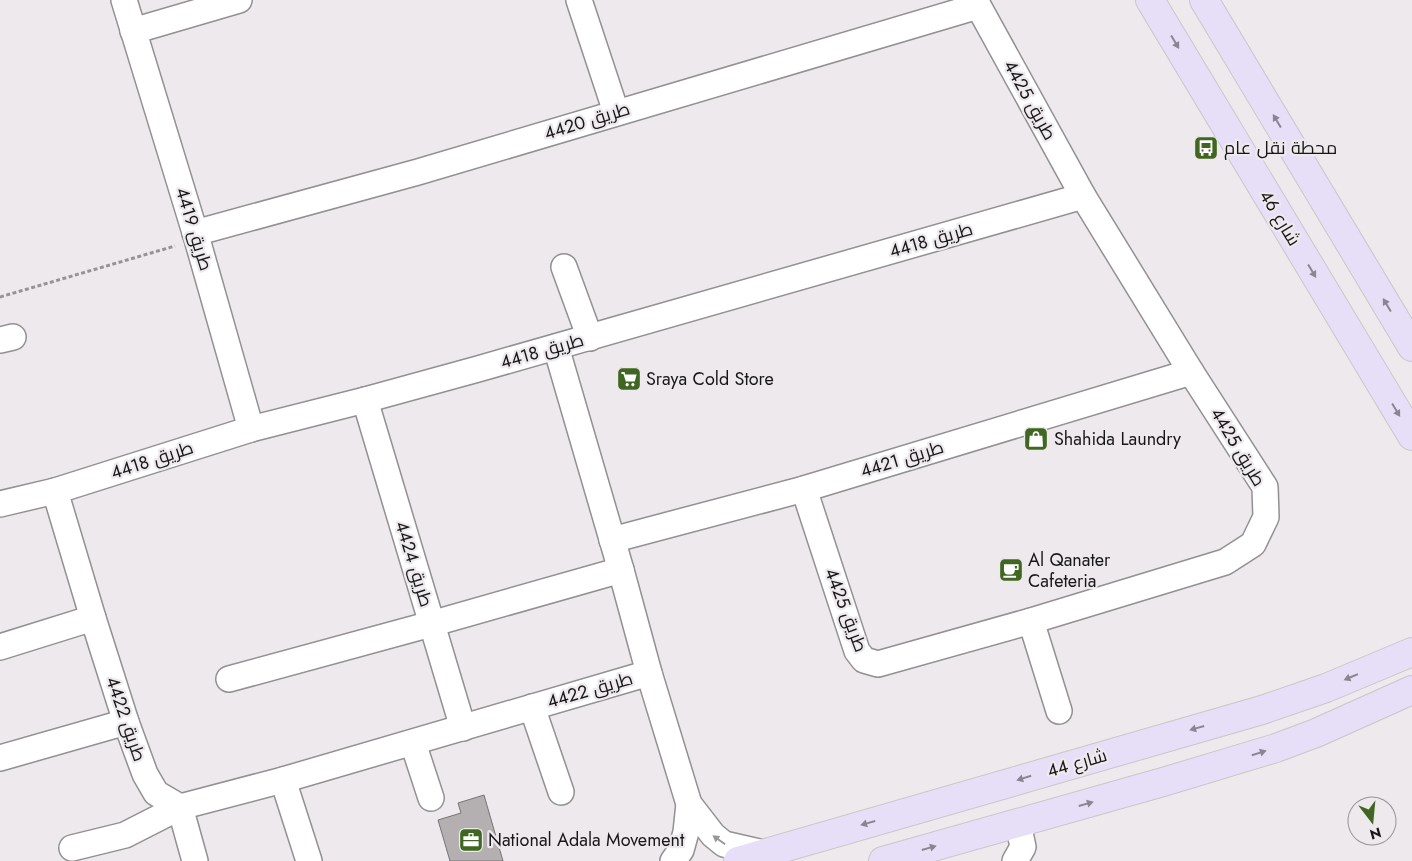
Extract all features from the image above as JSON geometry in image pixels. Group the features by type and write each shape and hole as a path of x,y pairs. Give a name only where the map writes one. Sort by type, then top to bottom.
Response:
{"main road":[{"name":"شارع 46","path":"1150,0 1412,436"},
{"path":"1204,0 1412,347"},
{"name":"شارع 44","path":"738,861 1262,710 1326,688 1407,650"},
{"path":"882,861 1276,748 1316,733 1411,691"}],"street":[{"name":"طريق 4419","path":"124,0 196,236 251,429"},
{"path":"133,31 239,0"},
{"path":"580,0 616,112"},
{"name":"طريق 4420","path":"196,236 418,172 977,3"},
{"name":"طريق 4425","path":"804,489 857,651 864,660 878,664 1032,621 1225,562 1253,544 1266,517 1265,486 1191,372 1083,196 977,3"},
{"name":"طريق 4418","path":"0,504 56,491 251,429 365,400 590,338 1083,196"},
{"path":"564,267 590,338"},
{"path":"556,347 621,570 648,673 689,804 712,836 724,844 764,853"},
{"name":"طريق 4421","path":"612,540 804,489 1191,372"},
{"name":"طريق 4424","path":"365,400 463,728"},
{"name":"طريق 4422","path":"56,491 93,618 126,722 145,774 156,792 180,807"},
{"path":"229,679 621,570"},
{"path":"0,647 93,618"},
{"path":"1032,621 1059,712"},
{"name":"طريق 4422","path":"72,848 125,835 180,807 284,780 648,673"},
{"name":"طريق 4422","path":"532,707 561,792"},
{"path":"0,758 126,722"},
{"path":"413,743 431,798"},
{"path":"284,780 309,861"},
{"path":"673,861 681,850 686,832 689,804"},
{"path":"180,807 195,861"},
{"path":"1015,861 1024,847 1018,823"}],"path":[{"path":"0,297 196,236"}],"building":[{"name":"National Adala Movement","path":"484,795 503,861 450,861 438,820 461,813 458,803"}],"place":[{"name":"محطة نقل عام","path":"1206,148"},
{"name":"Sraya Cold Store","path":"629,379"},
{"name":"Shahida Laundry","path":"1036,439"},
{"name":"Al Qanater Cafeteria","path":"1011,570"},
{"name":"National Adala Movement","path":"471,840"}]}
